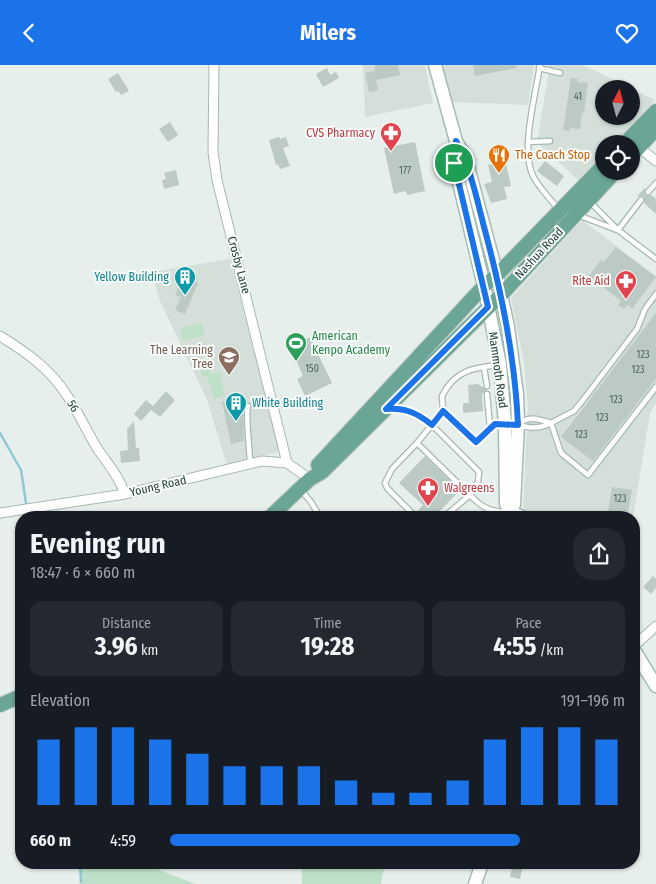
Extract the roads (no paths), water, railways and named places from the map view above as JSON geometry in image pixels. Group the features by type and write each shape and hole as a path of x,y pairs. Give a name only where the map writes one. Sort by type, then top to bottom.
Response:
{"main road":[{"name":"Mammoth Road","path":"435,65 456,141 466,159 502,294 514,365 518,425 514,504 511,511"},
{"path":"639,135 656,111"},
{"path":"640,140 656,129"},
{"name":"Mammoth Road","path":"456,141 454,163 484,286 500,365 505,424 506,504 508,511"},
{"name":"Nashua Road","path":"310,479 317,466 337,442 484,286 595,174"},
{"name":"Nashua Road","path":"276,511 310,479 322,472 502,294 607,180"},
{"path":"640,660 656,686"},
{"path":"0,705 15,698"},
{"path":"475,884 480,869"}],"street":[{"name":"Crosby Lane","path":"214,65 213,153 217,180 287,463"},
{"path":"640,151 656,161"},
{"name":"56","path":"0,336 28,354 55,378 70,400 96,447 117,476 124,494"},
{"name":"Young Road","path":"0,513 124,494 262,461 287,463"},
{"path":"287,463 310,479"},
{"path":"640,641 656,626"}],"lane":[{"path":"559,211 533,176 528,158 528,142 539,67 560,73"},
{"path":"528,142 550,141"},
{"path":"648,192 656,183"},
{"path":"588,199 618,230 656,259"},
{"path":"618,230 641,199"},
{"path":"575,214 618,230"},
{"path":"443,411 476,442 495,424 518,425 524,428 542,428 574,411 637,329 645,309 656,294"},
{"path":"410,511 387,488 385,483 392,469 417,443 443,411 442,396 458,377 466,371 500,365"},
{"path":"484,367 487,386"},
{"path":"550,423 561,453 588,475 656,387"},
{"path":"487,394 490,428"},
{"path":"248,406 246,410 250,434 250,465"},
{"path":"386,409 399,408 413,411 432,425 479,472 478,482 470,495 451,511"},
{"path":"518,425 525,419 550,423"},
{"path":"417,443 477,503 490,511"},
{"path":"300,489 316,511"}],"waterway":[{"path":"0,433 21,470 26,503"},
{"path":"80,869 81,882"}],"place":[{"name":"CVS Pharmacy","path":"391,152"},
{"name":"The Coach Stop","path":"499,174"},
{"name":"Yellow Building","path":"185,296"},
{"name":"Rite Aid","path":"626,300"},
{"name":"American Kenpo Academy","path":"296,362"},
{"name":"The Learning Tree","path":"229,376"},
{"name":"White Building","path":"236,422"},
{"name":"Walgreens","path":"428,507"}]}
